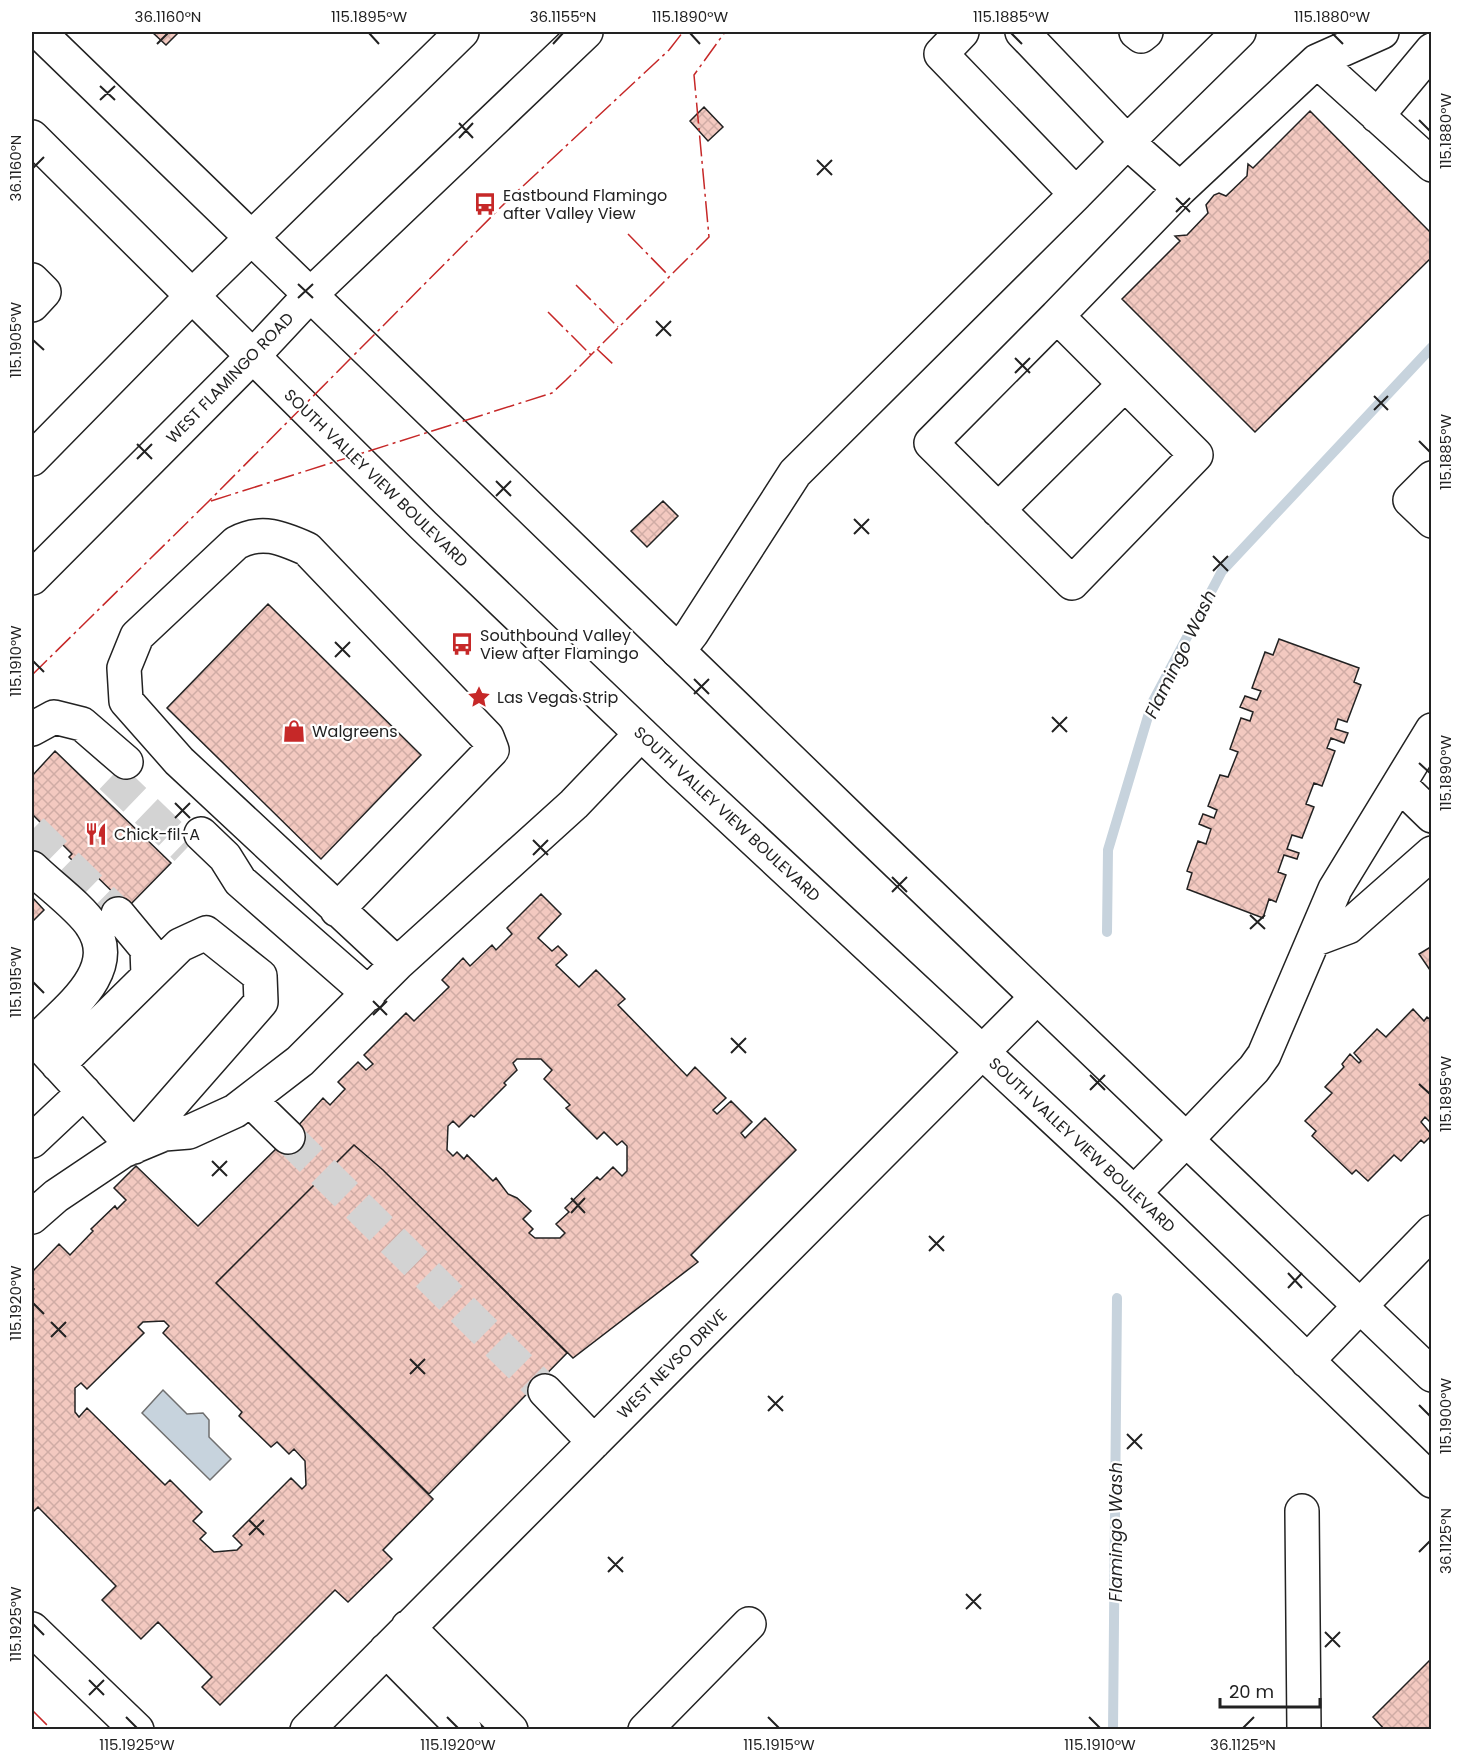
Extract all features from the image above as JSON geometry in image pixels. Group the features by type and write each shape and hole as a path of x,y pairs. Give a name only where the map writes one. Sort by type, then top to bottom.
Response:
{"main road":[{"path":"39,32 1431,1375"},
{"path":"32,459 192,296 462,32"},
{"name":"WEST FLAMINGO ROAD","path":"32,578 253,356 310,295 586,32"},
{"path":"962,32 941,54 1076,194"},
{"path":"1022,32 1128,142 1180,189"},
{"path":"1136,32 1141,36 1146,32"},
{"path":"678,651 692,633 795,473 1239,32"},
{"path":"1057,316 1196,455 1072,583 931,443 1180,189 1317,61 1382,32"},
{"path":"1377,116 1431,50"},
{"path":"1317,61 1431,165"},
{"name":"SOUTH VALLEY VIEW BOULEVARD","path":"32,137 641,734 1134,1193 1431,1481"},
{"path":"32,279 44,292 32,304"},
{"path":"998,510 1125,384"},
{"path":"1431,478 1410,500 1431,521"},
{"path":"337,909 492,750 487,737 307,549 277,535 248,537 236,543 137,636 124,668 126,701 179,761 337,909 398,964"},
{"path":"32,729 54,717 82,724 95,761 119,770"},
{"path":"1134,1193 1254,1069 1264,1055 1316,939 1335,889 1431,730"},
{"path":"32,1217 56,1196 123,1151 164,1134 189,1132 235,1111 300,1061 398,964 574,804 641,734"},
{"path":"1399,784 1431,816"},
{"path":"193,842 225,857 240,881 369,994"},
{"path":"1316,939 1348,927 1431,853"},
{"path":"32,868 92,924 102,952 100,967 93,981 34,1038 134,1147"},
{"path":"118,914 147,949 148,976"},
{"path":"58,1065 180,945 206,933 260,976 261,1002 134,1147"},
{"name":"WEST NEVSO DRIVE","path":"324,1724 397,1639 1038,997"},
{"path":"32,1141 84,1092"},
{"path":"250,1100 288,1137"},
{"path":"1307,1361 1428,1241"},
{"path":"546,1391 594,1442"},
{"path":"1302,1511 1304,1730"},
{"path":"645,1730 749,1624"},
{"path":"32,1629 137,1730"},
{"path":"397,1639 465,1730"},
{"path":"397,1639 511,1730"}],"shaded area":[{"path":"163,1390 187,1414 203,1413 209,1420 209,1437 231,1459 210,1480 142,1413"}],"building":[{"path":"152,32 179,32 166,45"},
{"path":"704,107 723,127 708,141 690,121"},
{"path":"1310,111 1432,234 1432,257 1255,432 1122,299 1180,241 1175,236 1187,235 1208,213 1206,205 1214,195 1219,193 1226,196 1247,176 1248,164 1253,168"},
{"path":"663,501 678,516 647,547 631,531"},
{"name":"Walgreens","path":"268,604 421,755 321,859 167,708"},
{"path":"1279,639 1359,668 1354,682 1361,685 1347,722 1338,719 1335,729 1348,733 1344,743 1331,738 1327,748 1335,751 1322,786 1314,783 1306,804 1314,807 1302,838 1292,835 1287,849 1299,853 1297,859 1284,855 1278,872 1286,875 1276,902 1269,899 1263,918 1187,889 1192,873 1187,871 1198,841 1206,844 1211,829 1199,824 1203,814 1214,818 1217,810 1208,806 1220,775 1228,777 1238,752 1230,749 1241,718 1250,721 1253,712 1240,707 1245,696 1257,700 1261,691 1252,688 1265,652 1273,655"},
{"name":"Chick-fil-A","path":"55,751 171,863 128,907 88,868 84,872 69,857 72,854 32,814 32,776"},
{"path":"541,894 561,914 538,938 552,951 558,946 567,955 556,965 579,987 596,970 625,999 618,1005 687,1076 695,1067 726,1098 713,1110 717,1114 731,1101 752,1122 741,1133 745,1138 765,1118 796,1150 691,1255 698,1262 573,1358 383,1170 354,1145 216,1283 433,1499 383,1550 392,1559 348,1602 335,1590 220,1705 202,1687 212,1677 158,1622 141,1639 102,1600 116,1586 38,1507 32,1513 32,1292 34,1289 32,1272 59,1244 70,1255 93,1231 91,1229 115,1206 117,1209 126,1200 114,1188 136,1166 198,1226 288,1137 323,1098 330,1105 345,1089 338,1082 358,1062 366,1070 373,1064 364,1055 406,1013 414,1021 449,987 442,980 463,958 470,966 492,945 496,950 512,934 507,928","holes":["517,1059 541,1059 552,1070 544,1079 570,1105 566,1108 597,1139 604,1132 617,1145 622,1141 627,1146 627,1171 622,1176 613,1167 600,1180 597,1177 565,1208 569,1212 556,1224 565,1233 560,1238 535,1238 529,1233 533,1229 523,1219 531,1211 517,1198 508,1194 496,1178 493,1181 467,1155 464,1159 457,1152 453,1156 447,1150 448,1126 453,1121 459,1127 471,1115 474,1117 506,1085 504,1083 517,1070 513,1063","164,1321 169,1326 163,1333 242,1412 239,1416 271,1447 277,1442 289,1454 294,1449 305,1461 306,1485 302,1489 291,1478 233,1536 242,1545 237,1550 214,1552 200,1539 206,1533 193,1521 202,1512 170,1480 165,1485 87,1408 79,1417 75,1412 75,1388 81,1383 87,1389 144,1333 138,1327 143,1322"]},
{"path":"32,897 44,910 32,922"},
{"path":"1432,946 1432,973 1419,954"},
{"path":"1413,1009 1424,1021 1427,1017 1432,1021 1432,1124 1425,1117 1421,1122 1432,1135 1424,1143 1421,1140 1401,1161 1394,1155 1368,1181 1356,1170 1352,1174 1312,1136 1316,1131 1305,1121 1332,1093 1325,1087 1344,1067 1342,1064 1350,1054 1359,1063 1361,1061 1354,1053 1377,1029 1386,1037"},
{"path":"354,1145 383,1170 567,1353 429,1494 216,1283"},
{"path":"1432,1658 1432,1730 1385,1730 1373,1717"}],"waterway":[{"name":"Flamingo Wash","path":"1107,932 1108,850 1152,703 1222,571 1432,347"},
{"name":"Flamingo Wash","path":"1113,1730 1117,1298"}],"tunnel":[{"path":"111,777 186,849"},
{"path":"32,830 118,914"},
{"path":"288,1137 545,1391"}],"power":[{"path":"32,675 209,501 507,201 669,50 683,32"},
{"path":"211,501 552,393 709,237 694,75 725,32"},
{"path":"628,234 669,276"},
{"path":"576,285 618,327"},
{"path":"548,312 591,355"},
{"path":"597,349 615,366"},
{"path":"32,1710 52,1730"}],"place":[{"name":"Eastbound Flamingo after Valley View","path":"485,204"},
{"name":"Southbound Valley View after Flamingo","path":"462,644"},
{"name":"Las Vegas Strip","path":"479,697"},
{"name":"Walgreens","path":"294,731"},
{"name":"Chick-fil-A","path":"96,834"}]}
